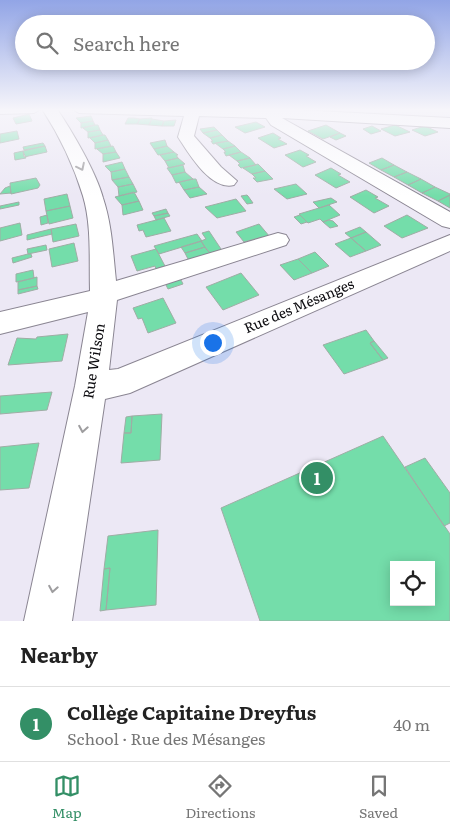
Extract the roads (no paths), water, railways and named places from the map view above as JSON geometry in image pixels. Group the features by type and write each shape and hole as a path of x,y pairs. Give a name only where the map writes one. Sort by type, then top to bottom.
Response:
{"street":[{"name":"Rue Wilson","path":"48,621 91,386 103,297 99,226 93,196 67,138"},
{"path":"186,138 214,171 227,181"},
{"path":"304,138 450,221"},
{"path":"0,323 103,297 278,240"},
{"name":"Rue des Mésanges","path":"91,386 119,383 450,242"}],"place":[{"name":"Collège Capitaine Dreyfus","path":"317,478"}]}
